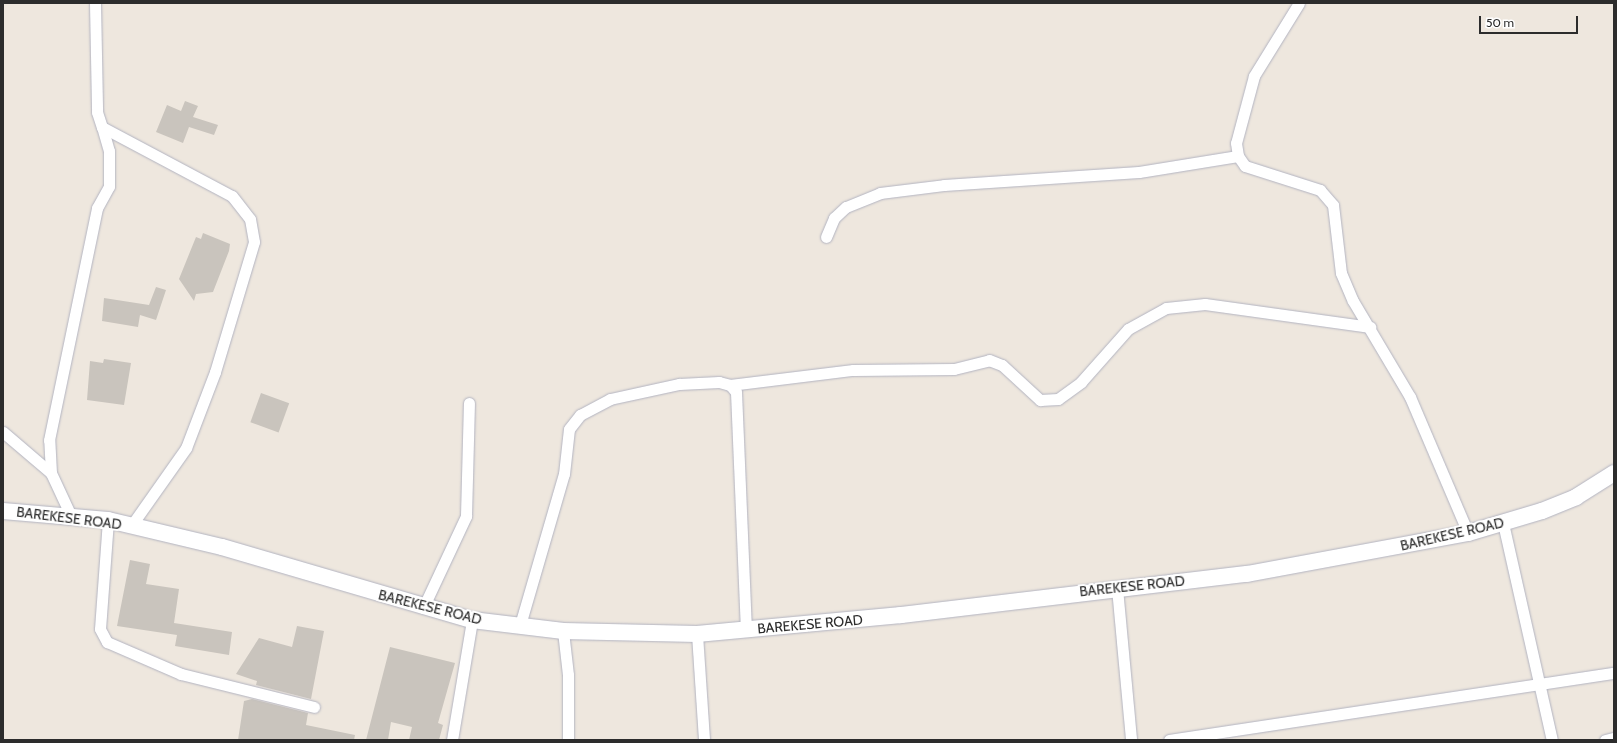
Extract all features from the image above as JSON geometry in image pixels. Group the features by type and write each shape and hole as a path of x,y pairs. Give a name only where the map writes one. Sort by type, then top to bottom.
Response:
{"main road":[{"name":"BAREKESE ROAD","path":"3,511 108,520 222,547 423,608 472,620 520,625 563,632 697,634 746,630 1248,574 1468,534 1503,524 1576,497 1614,473"}],"street":[{"path":"71,516 51,473 50,440 63,366 97,208 109,186 109,151 97,112 95,3"},
{"path":"1299,3 1254,76 1236,143 1238,156 1245,166 1320,190 1333,206 1341,273 1353,301 1370,327 1410,397 1468,534"},
{"path":"102,127 232,196 250,219 254,242 215,372 186,448 131,526"},
{"path":"826,237 834,218 846,207 880,193 944,185 1139,172 1238,156"},
{"path":"520,625 564,474 569,428 580,415 610,399 679,384 730,384 853,370 954,368 989,360 1002,365 1040,400 1058,398 1081,382 1128,329 1166,308 1205,304 1370,327"},
{"path":"730,384 736,392 742,469 746,630"},
{"path":"423,608 466,516 469,403"},
{"path":"3,432 51,473"},
{"path":"108,520 100,629 107,642 181,674 314,707"},
{"path":"1503,524 1552,740"},
{"path":"1118,588 1130,740"},
{"path":"452,740 472,620"},
{"path":"563,632 568,675 568,740"},
{"path":"697,634 704,740"},
{"path":"1169,740 1538,683 1614,673"},
{"path":"1605,740 1614,738"}],"building":[{"path":"185,101 198,106 193,117 218,125 214,135 189,127 183,143 156,132 167,105 181,111"},
{"path":"203,233 230,244 229,251 213,292 196,294 194,301 179,279 196,237 201,239"},
{"path":"156,287 166,290 156,320 140,315 138,327 102,321 104,298 149,305"},
{"path":"104,359 131,363 124,405 87,400 90,361 103,363"},
{"path":"261,393 289,403 279,432 250,422"},
{"path":"130,560 150,564 146,584 179,589 174,623 232,632 229,655 175,646 177,635 117,626"},
{"path":"297,626 324,631 311,699 256,685 257,681 236,674 259,638 292,647"},
{"path":"390,647 455,663 438,723 443,725 439,740 409,740 412,727 391,722 388,740 366,740"},
{"path":"252,699 308,713 306,725 355,735 354,740 238,740 244,701"}]}
